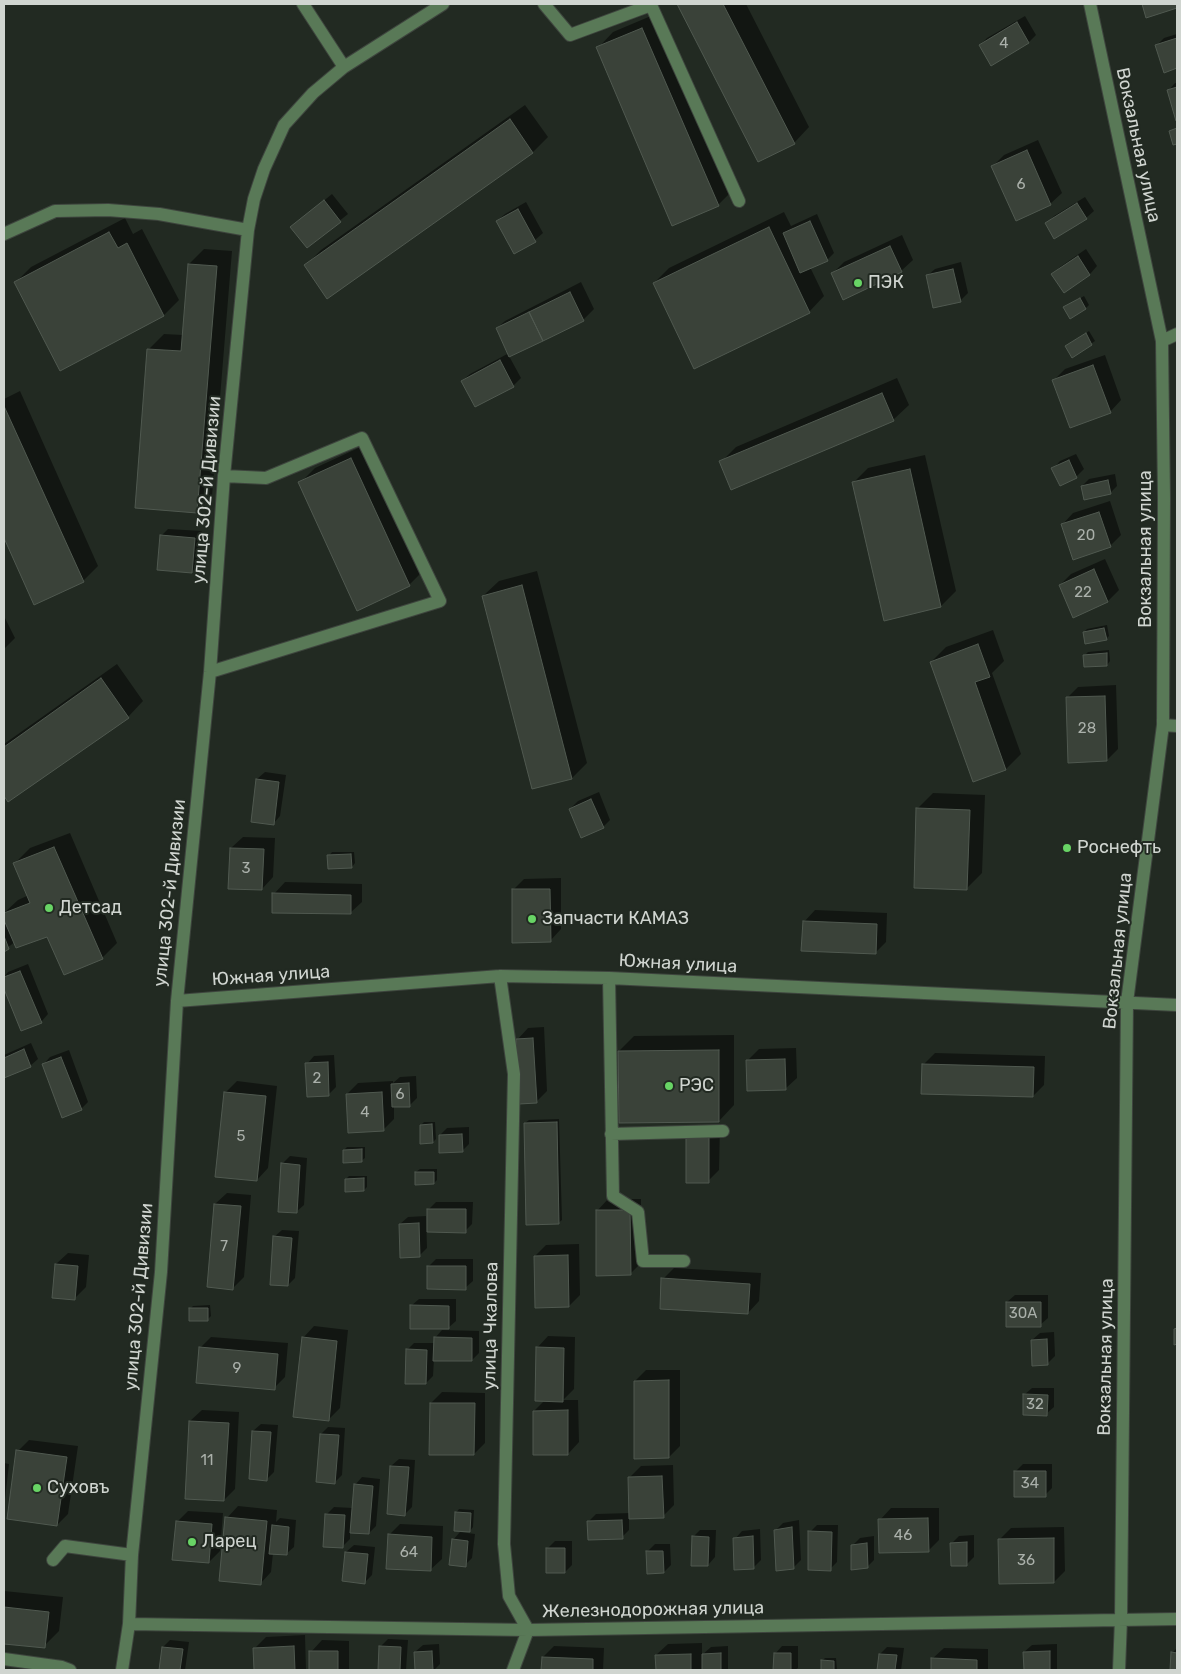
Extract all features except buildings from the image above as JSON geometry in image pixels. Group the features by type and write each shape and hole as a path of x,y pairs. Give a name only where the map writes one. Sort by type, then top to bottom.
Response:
{"street":[{"path":"303,4 344,67"},
{"name":"улица 302-й Дивизии","path":"122,1670 129,1624 132,1555 161,1272 177,1001 210,672 224,476 248,230 254,199 264,169 284,125 313,93 344,67 443,4"},
{"path":"544,4 570,36 651,5 739,201"},
{"name":"Вокзальная улица","path":"1090,4 1162,341 1164,498 1163,725 1127,1002 1121,1619 1118,1670"},
{"path":"4,234 55,212 108,210 159,214 248,230"},
{"path":"1162,341 1177,334"},
{"path":"210,672 440,600 362,438 266,478 224,476"},
{"path":"1163,725 1177,726"},
{"name":"Южная улица","path":"177,1001 500,976 609,978 1177,1005"},
{"name":"улица Чкалова","path":"500,976 514,1074 504,1544 509,1596 528,1630"},
{"path":"609,978 613,1196 638,1212 642,1261 684,1261"},
{"path":"611,1134 723,1131"},
{"path":"53,1560 65,1546 132,1555"},
{"name":"Железнодорожная улица","path":"129,1624 528,1630 1177,1618"},
{"path":"513,1670 528,1630"},
{"path":"4,1659 64,1669"}],"place":[{"name":"ПЭК","path":"858,283"},
{"name":"Роснефть","path":"1067,848"},
{"name":"Детсад","path":"49,908"},
{"name":"Запчасти КАМАЗ","path":"532,919"},
{"name":"РЭС","path":"669,1086"},
{"name":"Суховъ","path":"37,1488"},
{"name":"Ларец","path":"192,1542"}]}
